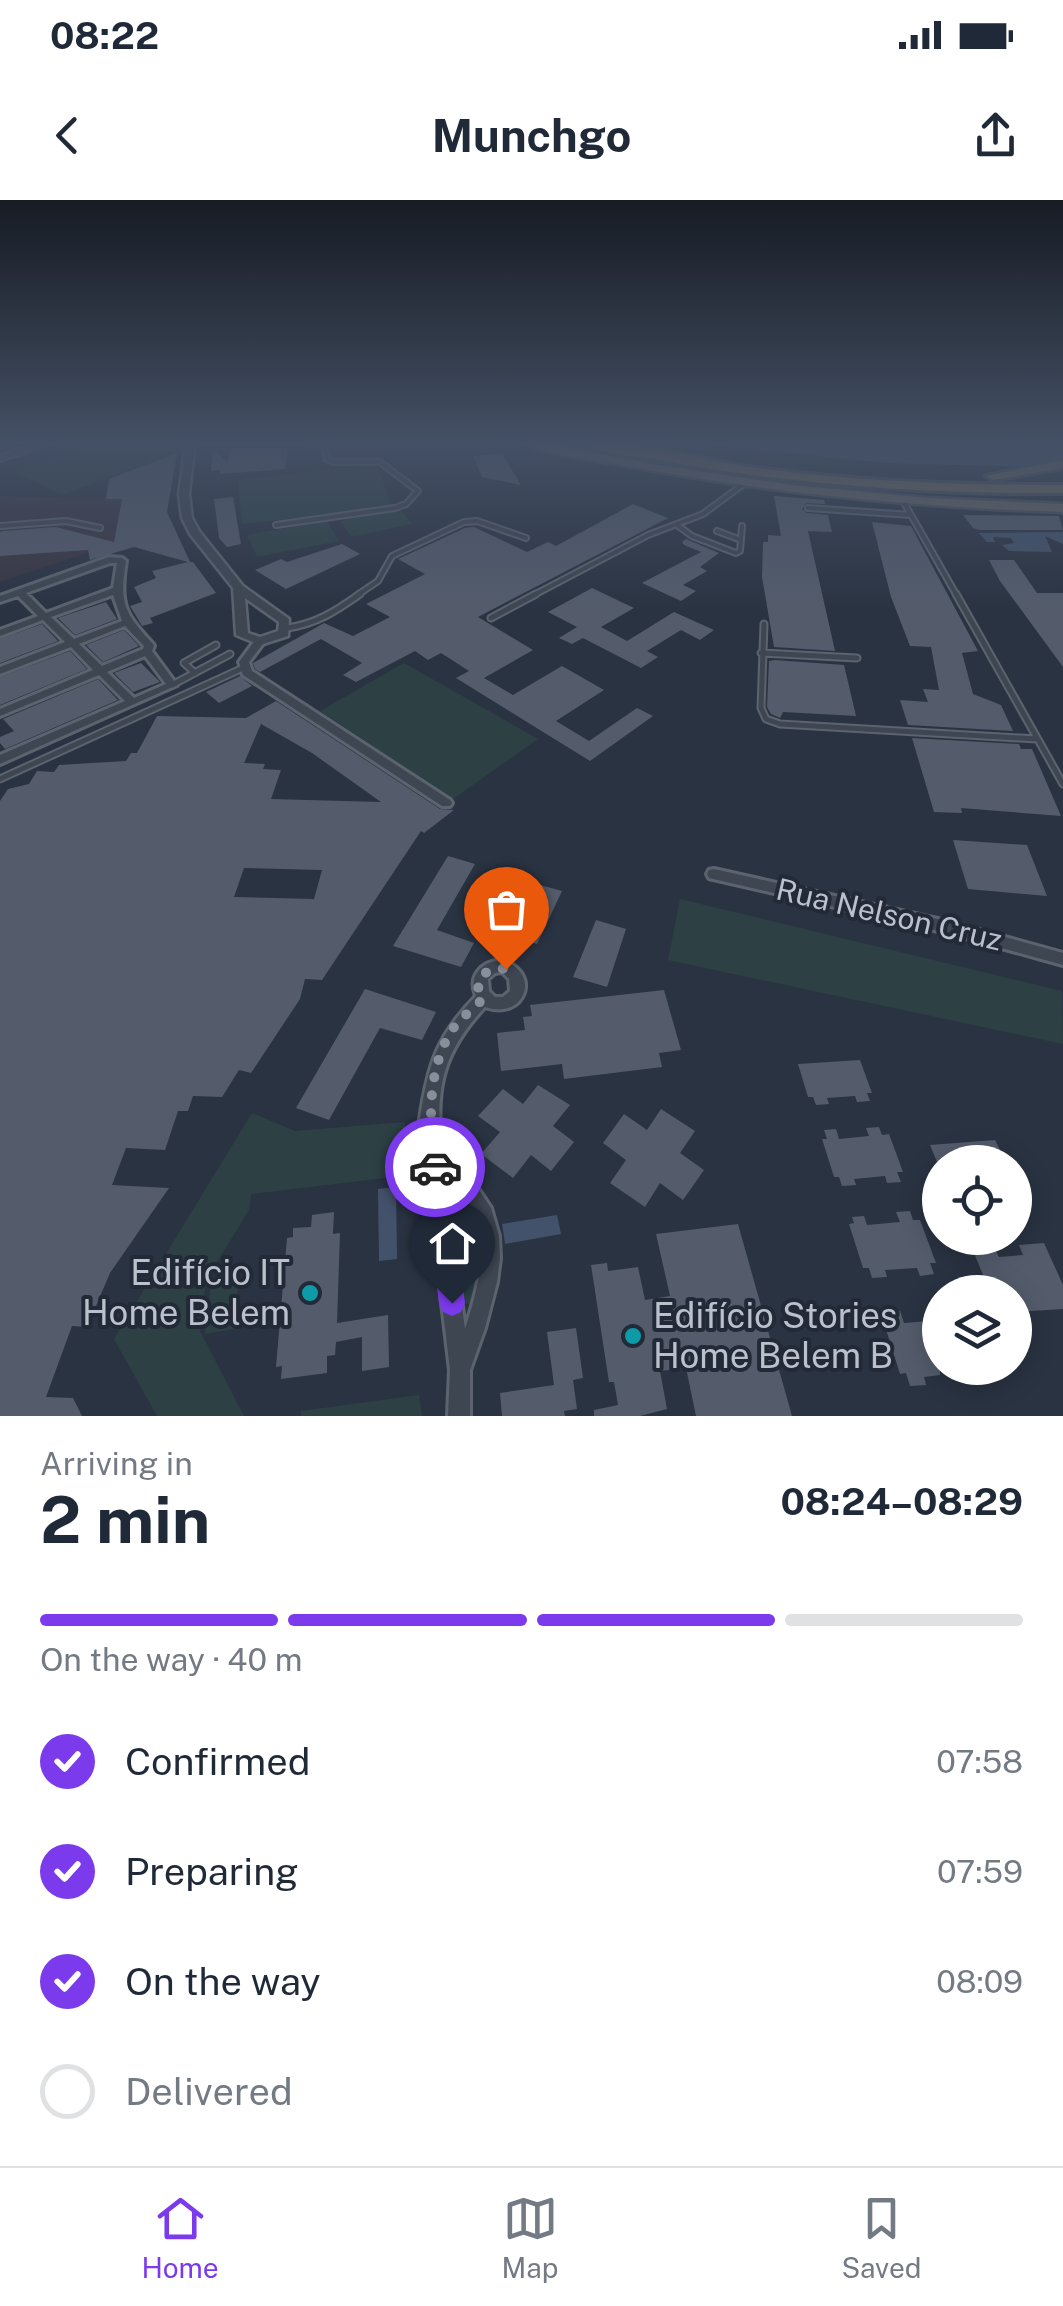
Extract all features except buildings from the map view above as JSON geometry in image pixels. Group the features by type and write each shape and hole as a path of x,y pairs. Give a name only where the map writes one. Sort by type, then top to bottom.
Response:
{"highway":[{"path":"902,498 963,503 1063,498"}],"street":[{"path":"184,498 187,518 197,537 239,588 280,615 287,628 279,636 260,641 242,635 239,588"},
{"path":"0,599 115,559 124,562 117,590 127,622 149,646 147,652 0,713"},
{"path":"0,633 117,590"},
{"path":"20,592 132,702"},
{"path":"0,671 127,622"},
{"path":"260,641 243,668 446,803"},
{"path":"1,757 172,684 147,652"},
{"name":"Rua Nelson Cruz","path":"714,874 951,928 1063,959"},
{"path":"459,1416 460,1370 429,1119 434,1081 451,1031 484,998"},
{"path":"436,1169 473,1195 484,1216 488,1237 486,1286 460,1370"}],"lane":[{"path":"276,525 395,508 412,498"},
{"path":"491,618 729,498"},
{"path":"902,498 1063,784"},
{"path":"808,508 911,515"},
{"path":"0,526 66,521 100,528"},
{"path":"287,628 307,625 333,613 378,581 392,556 464,522 477,521 526,538"},
{"path":"676,524 692,536 732,552 740,550 742,526"},
{"path":"717,531 741,540"},
{"path":"764,624 761,708 766,719 780,724 1037,739"},
{"path":"194,672 184,663 216,645"},
{"path":"761,652 857,658"},
{"path":"172,684 230,654"},
{"path":"0,779 243,668"}],"shaded area":[{"path":"0,498 122,499 114,544 0,582"}],"green space":[{"path":"240,498 389,498 392,507 242,524"},
{"path":"400,509 412,524 351,537 340,521"},
{"path":"327,521 339,541 257,557 247,535"},
{"path":"404,663 538,739 453,799 320,711"},
{"path":"680,899 1062,991 1063,1044 668,960"},
{"path":"252,1113 295,1131 405,1122 409,1175 251,1194 249,1210 206,1280 200,1331 244,1416 157,1416 114,1339"},
{"path":"468,1197 484,1241 476,1302 466,1304 455,1205"},
{"path":"239,1278 234,1329 205,1334 211,1281"},
{"path":"419,1395 422,1416 301,1416 301,1411"}],"water":[{"path":"1063,532 1063,544 1045,536 1052,552 1009,551 1002,545 1014,543 1011,538 993,537 995,542 987,542 979,533"},
{"path":"396,1187 397,1259 379,1261 378,1189"},
{"path":"557,1215 561,1234 505,1244 502,1224"}],"way so far":[{"path":"435,1167 429,1119 434,1081 451,1031 484,998 478,987 482,975 494,968 506,969"}],"place":[{"name":"Edifício IT Home Belem","path":"310,1293"},
{"name":"Edifício Stories Home Belem B","path":"633,1336"}],"route":[{"path":"435,1167 452,1303"}]}
